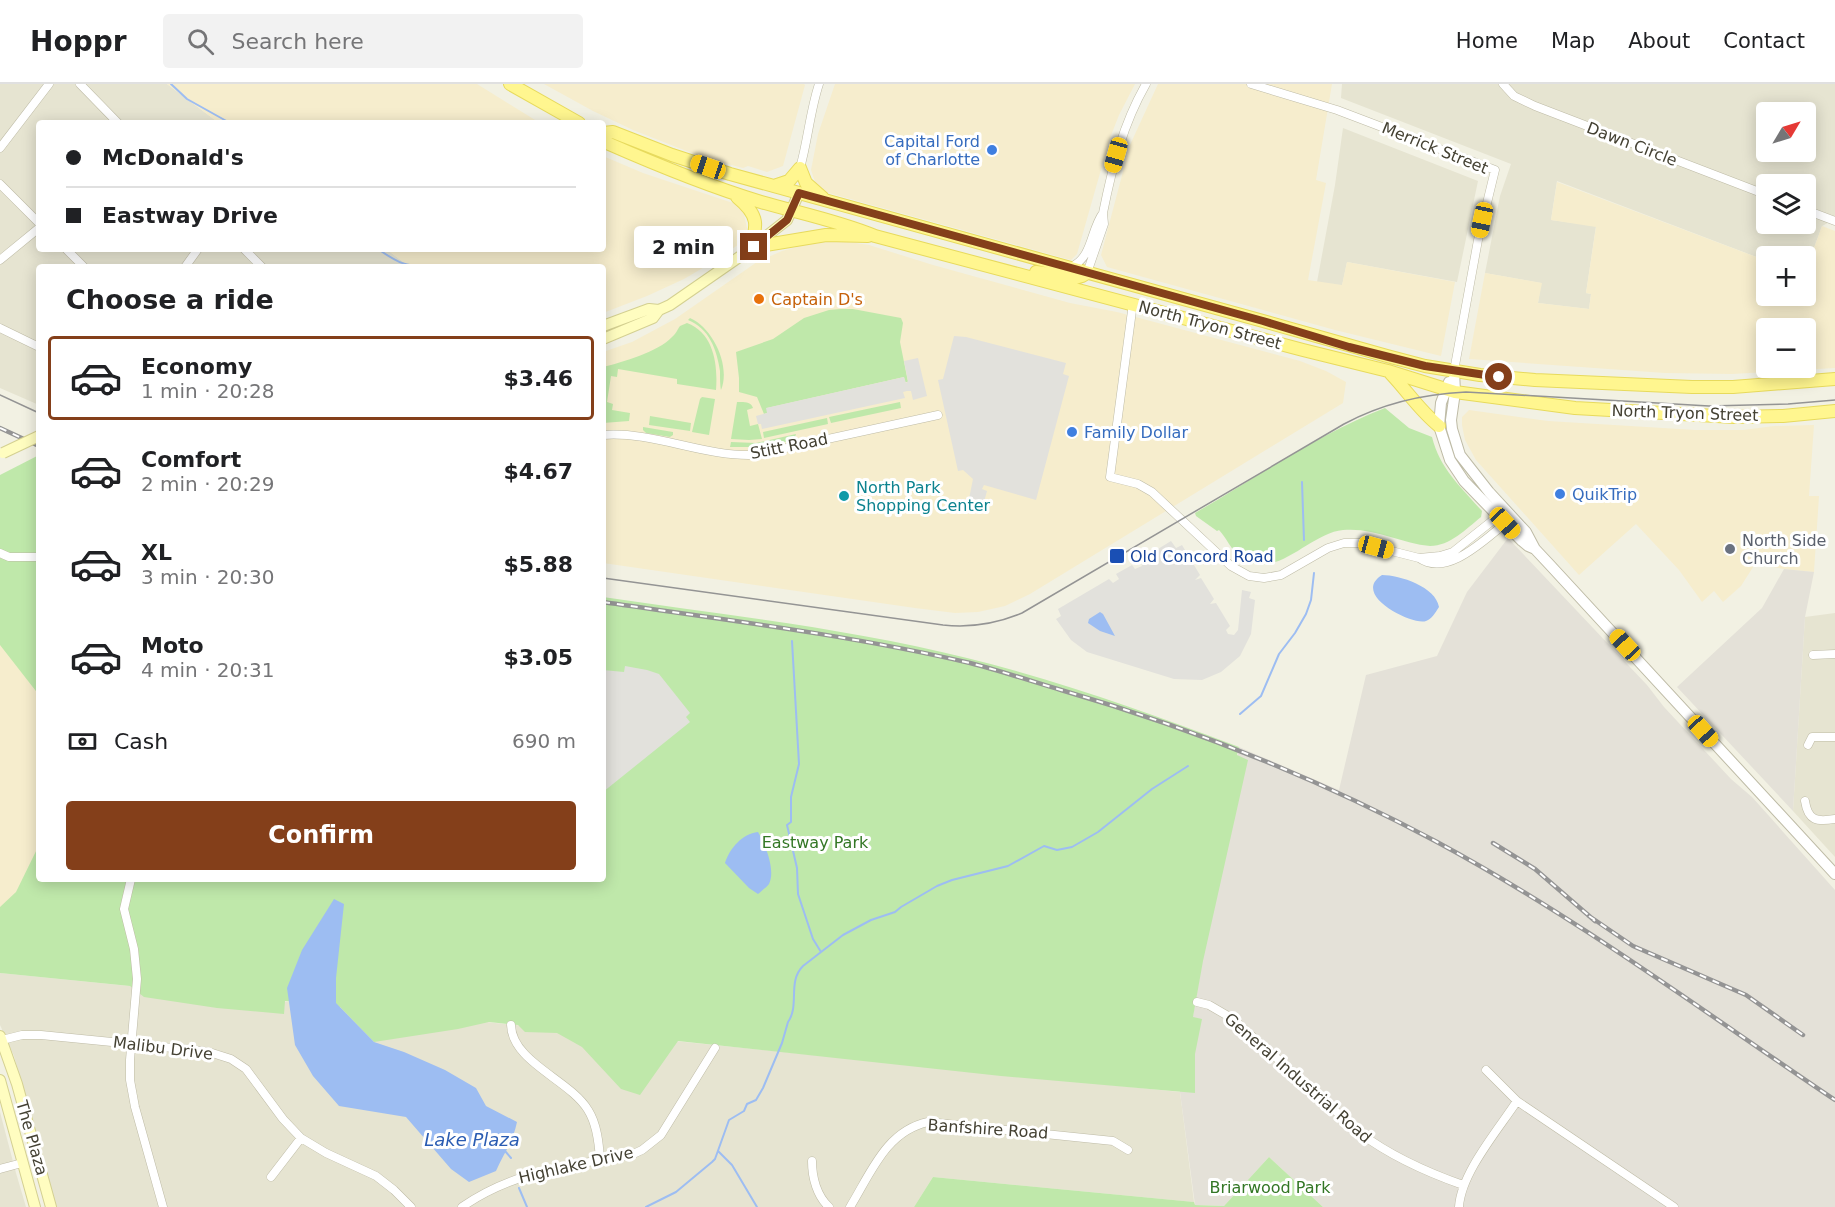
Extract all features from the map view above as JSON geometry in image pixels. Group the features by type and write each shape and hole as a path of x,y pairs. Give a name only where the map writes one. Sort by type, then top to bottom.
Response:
{"main road":[{"path":"510,84 574,120"},
{"name":"North Tryon Street","path":"606,133 613,132 708,167 774,186 1071,267 1349,347 1454,371 1535,380 1692,387 1733,387 1835,379"},
{"name":"North Tryon Street","path":"606,142 645,160 731,193 858,228 875,236 1389,371 1450,391 1575,408 1734,417 1783,416 1835,411"},
{"path":"774,186 789,181 800,168 806,183 826,200"},
{"path":"731,193 750,209 754,216 756,232 751,249"},
{"path":"606,338 653,318 659,310 694,290 751,249 784,224 799,193"},
{"path":"751,249 826,235 875,236"},
{"path":"1005,269 1075,278 1087,273"},
{"path":"606,325 649,309 659,310"},
{"path":"1389,371 1406,388 1422,411 1439,426"},
{"path":"2,454 36,437"},
{"name":"The Plaza","path":"1,1038 17,1084 51,1207"},
{"name":"The Plaza","path":"0,1080 35,1207"}],"street":[{"path":"0,148 49,84"},
{"path":"80,84 115,120"},
{"path":"800,168 807,142 812,104 819,84"},
{"path":"1071,267 1079,264 1085,258 1096,222 1102,213 1120,141 1146,84"},
{"name":"Merrick Street","path":"1251,84 1337,110 1495,170 1478,240 1454,371"},
{"name":"Dawn Circle","path":"1503,84 1514,96 1536,106 1756,191"},
{"path":"0,184 36,219"},
{"path":"1087,273 1104,224 1102,213"},
{"path":"1816,214 1835,222"},
{"path":"0,260 36,230"},
{"path":"69,252 81,264"},
{"path":"247,252 259,264"},
{"path":"1133,303 1110,477 1149,489 1229,564 1249,576 1264,578 1283,574 1327,549 1344,543 1362,543 1419,558 1440,556 1453,552 1505,517"},
{"path":"0,328 36,346"},
{"path":"1454,371 1450,391 1452,429 1460,455 1505,517"},
{"path":"1450,391 1441,403 1439,426 1445,449 1456,471 1529,536 1535,549 1835,873"},
{"name":"Stitt Road","path":"606,435 627,436 754,455 938,415"},
{"path":"0,553 9,557 36,558"},
{"path":"1813,655 1835,654"},
{"path":"1808,745 1812,737 1835,737"},
{"path":"1805,801 1807,811 1812,818 1823,821 1835,819"},
{"path":"130,882 124,909 137,969 130,1070 132,1092 163,1207"},
{"name":"General Industrial Road","path":"1197,1002 1209,1005 1233,1019 1360,1133 1378,1146 1431,1174 1463,1185"},
{"path":"511,1025 513,1038 520,1049 574,1093 590,1112 597,1135 600,1160"},
{"name":"Malibu Drive","path":"1,1038 41,1035 209,1052 231,1059 251,1075 283,1119 301,1138 326,1153 376,1176 411,1207"},
{"name":"Highlake Drive","path":"462,1207 487,1191 518,1178 550,1168 631,1155 654,1143 675,1116 715,1048"},
{"path":"1486,1070 1517,1101 1674,1207"},
{"path":"1459,1207 1467,1176 1517,1101"},
{"name":"Banfshire Road","path":"850,1207 895,1137 908,1128 928,1122 1113,1141 1128,1150"},
{"path":"271,1177 301,1138"},
{"path":"812,1161 814,1182 820,1197 829,1207"},
{"path":"0,1169 22,1163"}],"shaded area":[{"path":"0,84 167,84 215,120 36,120 36,252 390,252 406,264 36,264 36,404 0,388"},
{"path":"167,84 477,84 535,120 215,120"},
{"path":"544,84 805,85 783,166 767,172 702,157 633,130"},
{"path":"835,84 1135,84 1110,138 1077,254 1071,260 818,190 811,170 818,134"},
{"path":"1158,84 1332,84 1316,180 1326,183 1308,280 1342,285 1347,262 1455,282 1441,356 1335,330 1107,267 1101,255 1130,145"},
{"path":"1342,84 1835,84 1835,219 1822,226 1815,246 1756,246 1756,257 1557,181 1551,220 1596,226 1586,293 1591,294 1589,309 1538,303 1541,283 1485,273 1500,196 1511,164 1341,98"},
{"path":"1343,128 1478,181 1457,282 1347,262 1342,286 1317,282"},
{"path":"606,157 643,173 742,206 749,237 684,279 606,312 606,264 406,264 390,252 606,252"},
{"path":"1557,182 1756,257 1756,306 1816,306 1815,246 1822,226 1835,231 1835,368 1816,369 1816,318 1756,318 1756,373 1665,373 1469,359 1485,273 1542,283 1538,303 1589,309 1591,294 1586,293 1596,227 1551,220"},
{"path":"842,241 869,245 1070,303 1117,312 1300,361 1346,382 1343,403 1030,594 1005,606 978,612 955,613 915,608 606,563 606,351 632,342 675,319 757,262 782,251 812,243"},
{"path":"954,336 966,337 1066,363 1063,374 1069,376 1036,500 984,485 982,489 987,491 981,513 967,509 973,479 963,470 958,471 938,380 943,379"},
{"path":"918,358 927,396 913,400 911,391 907,391 903,392 905,398 762,429 761,424 758,424 756,416 767,413 766,408 904,377 906,383 908,381 904,361"},
{"path":"1469,410 1548,421 1696,430 1743,430 1774,426 1814,425 1809,496 1819,496 1814,572 1755,564 1741,586 1723,602 1714,591 1702,602 1679,570 1636,524 1579,575 1476,460 1465,440 1462,425 1462,417"},
{"path":"1508,538 1647,685 1664,707 1731,779 1752,797 1835,890 1835,1207 1323,1207 1269,1157 1224,1206 1195,1205 1180,1092 1239,747 1339,790 1366,675 1437,656 1467,592"},
{"path":"1171,541 1176,548 1182,545 1200,575 1195,580 1201,578 1214,599 1210,604 1216,603 1230,626 1226,630 1228,634 1234,635 1238,630 1242,590 1251,592 1249,598 1255,600 1251,634 1240,656 1221,672 1202,680 1174,679 1087,652 1071,640 1056,619 1061,616 1058,609 1109,579 1113,583 1119,579 1116,574 1132,565 1135,569 1142,566 1140,560"},
{"path":"1784,569 1814,572 1805,617 1793,811 1677,687 1762,608"},
{"path":"0,571 36,586 37,882 0,938"},
{"path":"1835,613 1835,857 1793,811 1805,617"},
{"path":"625,666 659,674 690,713 686,717 690,722 606,790 606,670 624,672"},
{"path":"0,973 1180,1092 1194,1202 933,1177 914,1207 55,1207 14,1056 0,1025"},
{"path":"0,1112 16,1173 26,1207 0,1207"}],"green space":[{"path":"841,309 901,318 903,323 900,342 908,382 905,382 904,377 767,408 767,413 764,414 757,397 739,392 736,352 773,339 804,318 829,310"},
{"path":"690,318 706,330 718,349 724,370 721,390 717,355 711,341 701,328 688,320"},
{"path":"687,323 703,334 709,342 715,360 716,390 677,384 677,379 618,369 617,377 611,376 607,402 613,404 612,410 630,413 629,421 606,423 606,366 649,352 666,342 680,326"},
{"path":"702,397 715,399 709,435 692,432"},
{"path":"737,402 746,402 752,406 753,408 747,410 750,426 758,424 762,439 731,439"},
{"path":"900,402 901,408 831,423 829,417"},
{"path":"1385,408 1409,428 1432,437 1446,468 1482,511 1481,517 1451,540 1430,546 1376,533 1343,530 1330,533 1280,560 1267,564 1254,564 1237,555 1219,530 1217,531 1196,516 1195,513 1312,443"},
{"path":"650,416 691,423 690,431 649,425"},
{"path":"827,418 828,424 764,438 763,432"},
{"path":"643,427 673,432 673,435 670,437 646,433"},
{"path":"796,434 794,440 762,447 730,447 731,442 756,443"},
{"path":"36,457 36,691 0,645 0,475"},
{"name":"Eastway Park","path":"606,597 831,630 967,658 1104,698 1172,722 1239,747 1237,755 1248,760 1203,961 1193,1017 1202,1019 1195,1054 1195,1093 1001,1076 678,1041 640,1095 621,1089 582,1047 557,1033 525,1032 518,1025 489,1022 374,1042 340,1007 285,1001 284,1014 217,1008 144,997 130,986 0,973 0,907 16,892 36,851 36,882 606,882"},
{"name":"Briarwood Park","path":"1269,1157 1323,1207 914,1207 933,1177 1194,1202 1195,1205 1224,1206"}],"water":[{"path":"1382,575 1416,583 1431,594 1439,607 1426,621 1409,619 1398,614 1378,600 1374,591 1374,583"},
{"path":"1100,612 1115,636 1100,631 1088,623 1089,619"},
{"path":"758,832 766,850 771,878 769,884 758,894 725,863 737,843 752,833"},
{"name":"Lake Plaza","path":"334,899 344,904 336,978 336,1003 374,1042 445,1070 476,1088 486,1106 517,1122 511,1142 496,1171 469,1182 451,1169 406,1117 339,1106 313,1076 295,1045 287,988 302,950"}],"waterway":[{"path":"171,84 187,99 225,120"},
{"path":"382,252 406,264"},
{"path":"1302,482 1304,540"},
{"path":"1240,714 1261,696 1279,654 1306,614 1311,600 1314,573"},
{"path":"792,641 799,764 791,797 791,822 787,825 797,868 798,894 813,939 821,952"},
{"path":"646,1207 676,1192 712,1162 729,1120 744,1111 747,1104 756,1100 782,1043 793,1008 794,986 798,972 803,966 843,935 871,920 895,912 937,886 1008,866 1044,846 1057,850 1072,847 1098,832 1152,789 1188,766"},
{"path":"505,1151 511,1158"},
{"path":"718,1151 732,1165 757,1207"},
{"path":"519,1188 527,1207"}],"tram line":[{"path":"606,578 943,625 983,624 1022,613 1344,424 1373,410 1403,401 1466,392 1709,406 1835,400"},
{"path":"0,395 36,412"}],"railway":[{"path":"0,428 36,445"},
{"path":"606,602 833,636 970,663 1110,705 1253,756 1392,819 1489,871 1639,966 1835,1100"},
{"path":"1493,843 1535,869 1595,921"},
{"path":"1589,916 1633,946 1746,995 1803,1035"}],"place":[{"name":"Capital Ford of Charlotte","path":"992,150"},
{"name":"Captain D's","path":"759,299"},
{"name":"Family Dollar","path":"1072,432"},
{"name":"QuikTrip","path":"1560,494"},
{"name":"North Park Shopping Center","path":"844,496"},
{"name":"North Side Church","path":"1730,549"},
{"name":"Old Concord Road","path":"1117,556"}],"route":[{"path":"754,247 790,217 799,193 1071,267 1349,347 1425,366 1499,377"}]}
